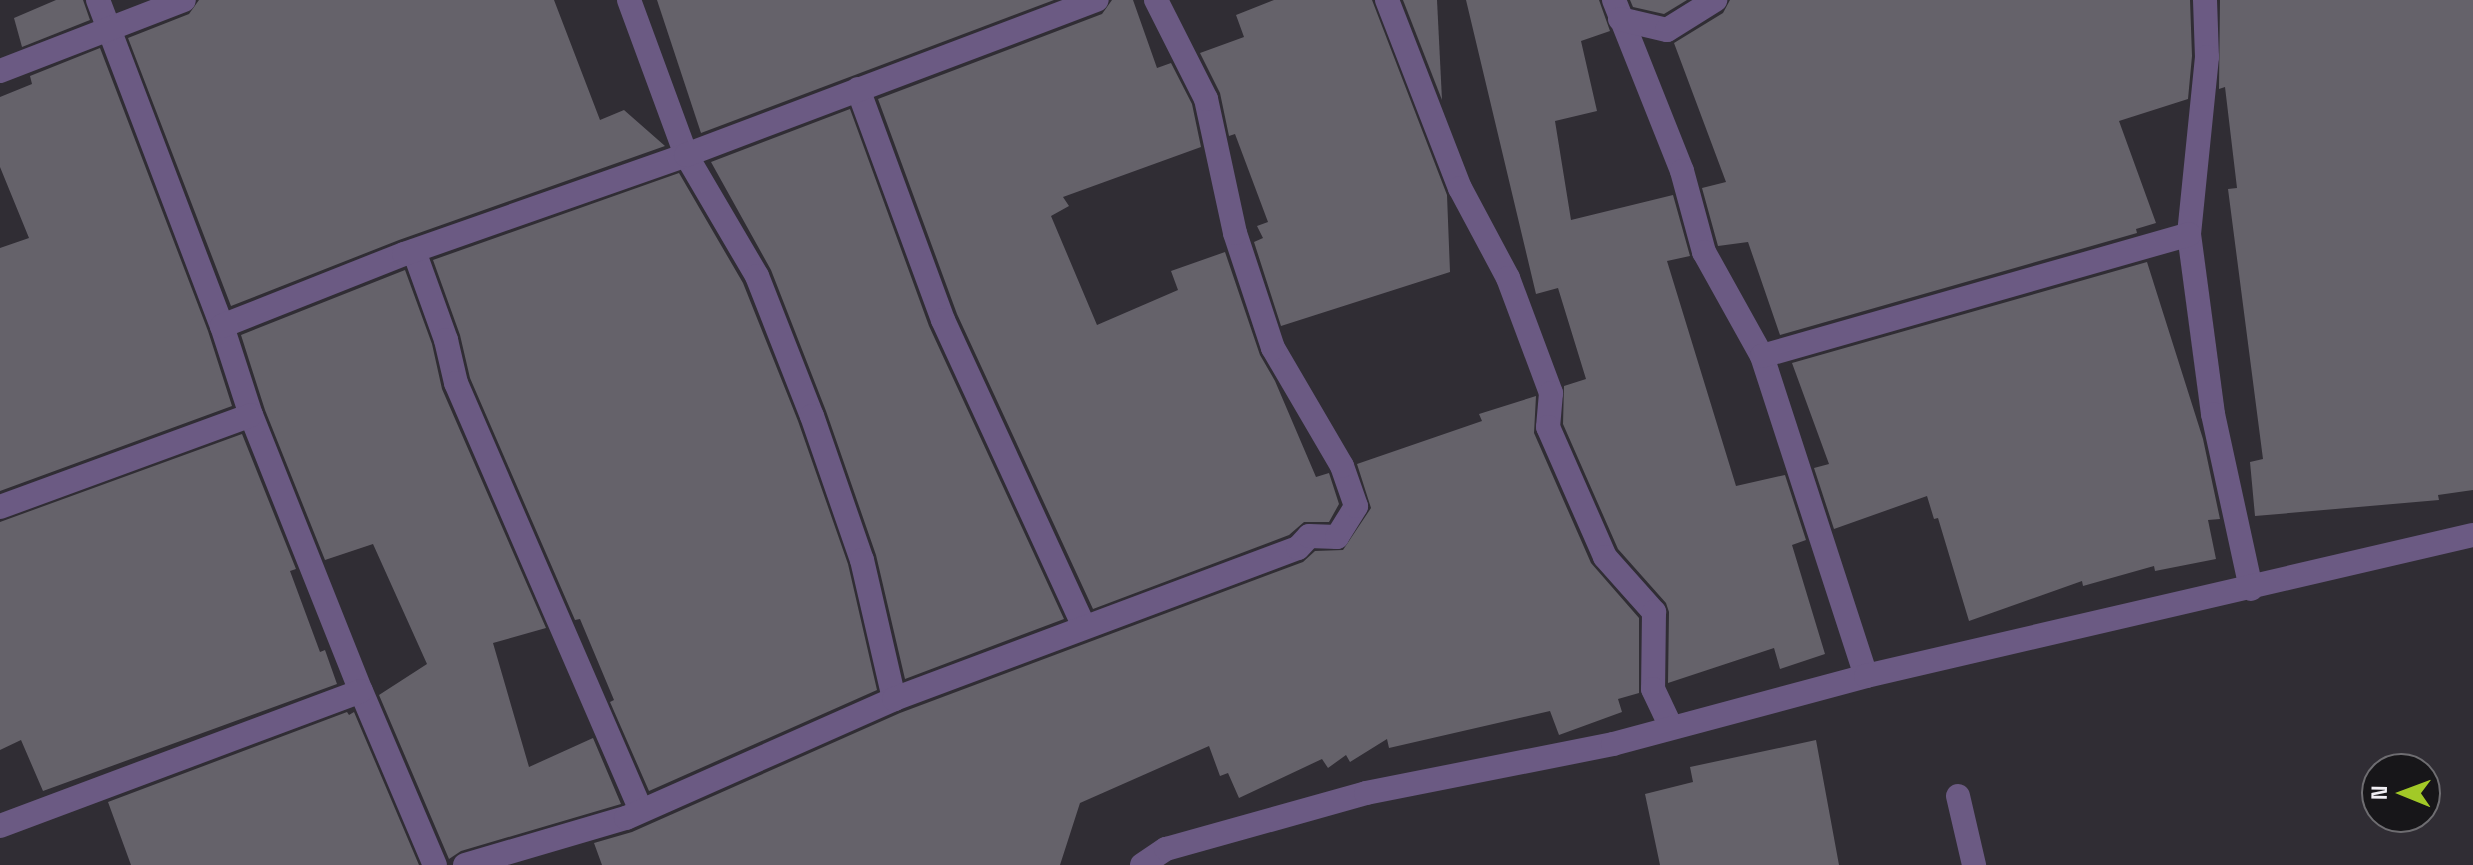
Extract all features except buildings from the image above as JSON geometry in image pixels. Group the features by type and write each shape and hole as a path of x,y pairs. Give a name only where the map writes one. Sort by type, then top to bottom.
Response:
{"street":[{"path":"98,0 222,326 251,415 361,691 435,865"},
{"path":"0,71 184,0"},
{"path":"629,0 686,155 757,276 812,416 862,560 894,699"},
{"path":"222,326 414,251 686,155 1097,0"},
{"path":"465,865 641,811 894,699 1298,548 1309,536 1337,537 1356,506 1342,466 1273,348 1235,233 1206,99 1156,0"},
{"path":"1387,0 1460,188 1508,278 1546,378 1551,393 1548,427 1605,557 1654,612 1653,689 1671,727"},
{"path":"1617,9 1667,30 1715,0"},
{"path":"2205,0 2207,57 2189,234 2213,414 2251,589"},
{"path":"1617,9 1682,171 1704,252 1762,356 1866,676"},
{"path":"858,89 943,320 1084,626"},
{"path":"1762,356 2189,234"},
{"path":"414,251 446,340 456,383 641,811"},
{"path":"0,507 251,415"},
{"path":"1142,865 1166,849 1366,793 1613,744 1866,676 2473,535"},
{"path":"0,826 361,691"},
{"path":"1958,796 1974,865"}]}
